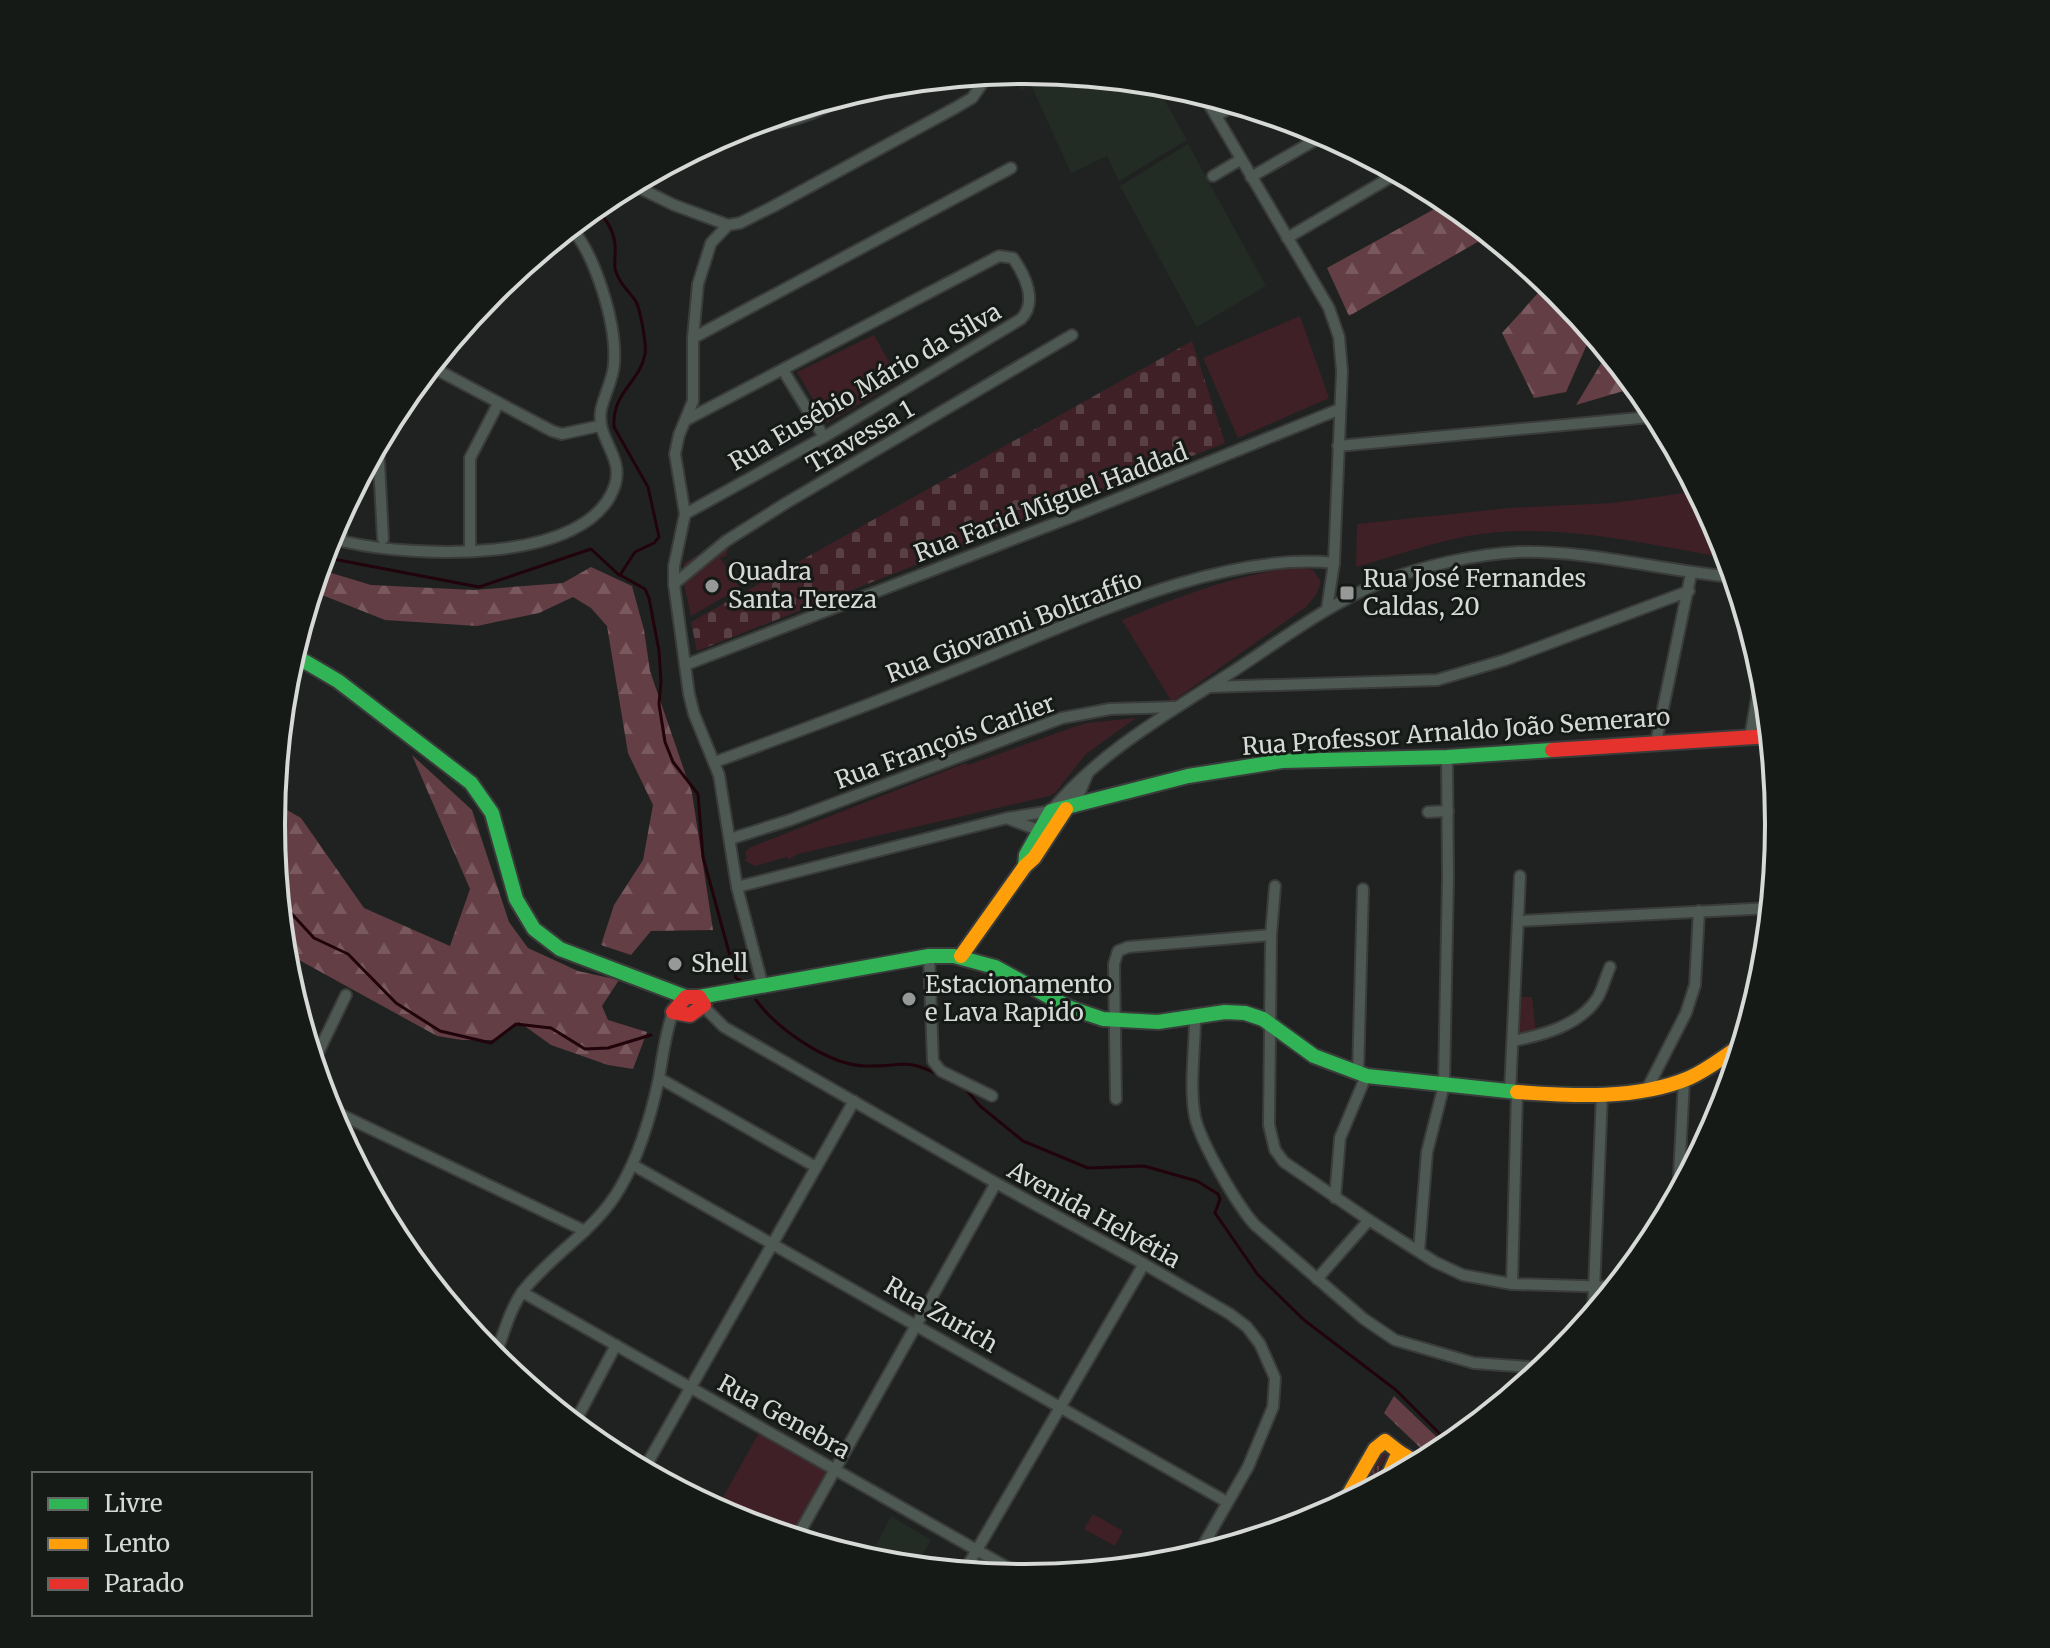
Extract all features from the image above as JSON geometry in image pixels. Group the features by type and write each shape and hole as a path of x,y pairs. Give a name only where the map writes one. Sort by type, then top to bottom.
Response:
{"main road":[{"path":"303,661 338,681 471,783 485,799 524,913 544,939 560,949 660,985 690,1007 727,993 929,956 961,956 978,958 1001,968 1047,998 1092,1017 1148,1022 1237,1011 1253,1014 1316,1057 1362,1075 1575,1096 1647,1089 1684,1080 1729,1053"},
{"name":"Rua Professor Arnaldo João Semeraro","path":"1059,810 1120,792 1241,766 1331,758 1447,757 1760,737"},
{"path":"961,956 1025,866 1034,858 1045,830 1059,810"},
{"path":"1354,1487 1385,1441 1407,1457"},
{"path":"1395,1465 1399,1452"}],"street":[{"path":"644,190 728,225 740,223 955,108 972,98 981,86"},
{"path":"1211,108 1329,308 1339,337 1342,371 1334,563 1327,609"},
{"path":"1216,116 1224,111"},
{"path":"1251,177 1312,142"},
{"path":"1213,176 1240,160"},
{"path":"693,338 1011,168"},
{"path":"1287,238 1388,179"},
{"path":"728,225 711,243 698,284 693,338 694,393 675,454 685,514 674,566 674,584 694,714 715,762 724,796 737,887 763,987"},
{"path":"341,540 406,550 470,551 525,546 548,541 585,522 601,509 614,489 618,469 599,426 614,365 613,335 608,308 588,253 577,236"},
{"name":"Rua Eusébio Mário da Silva","path":"685,514 824,437 1021,319 1030,306 1030,298 1018,265 1013,258 999,256 686,420"},
{"name":"Travessa 1","path":"674,584 726,541 786,503 1072,335"},
{"path":"783,370 824,437"},
{"path":"440,372 498,404 562,434 599,426"},
{"path":"470,551 470,458 498,404"},
{"name":"Rua Farid Miguel Haddad","path":"685,665 1082,513 1340,409"},
{"path":"1338,446 1643,418"},
{"path":"379,463 383,539"},
{"path":"1059,810 1080,792 1090,770 1208,687 1327,609 1401,575 1519,552 1592,556 1691,574 1722,576"},
{"name":"Rua Giovanni Boltraffio","path":"715,762 1201,576 1300,561 1334,563"},
{"path":"1656,742 1691,574"},
{"path":"1208,687 1437,680 1505,660 1689,591"},
{"path":"1750,737 1755,706"},
{"name":"Rua François Carlier","path":"730,839 804,816 1062,718 1110,709 1179,707"},
{"path":"1419,1251 1426,1161 1444,1085 1447,757"},
{"name":"Rua Professor Arnaldo João Semeraro","path":"737,887 1007,818 1059,810"},
{"path":"1428,812 1448,811"},
{"path":"1007,818 1045,830"},
{"path":"1512,1284 1513,1041 1520,876"},
{"path":"1275,886 1271,935 1269,1125 1271,1139 1284,1162 1435,1262 1463,1275 1512,1284 1601,1287"},
{"path":"1335,1198 1340,1138 1362,1075 1363,889"},
{"path":"1519,921 1760,908"},
{"path":"1647,1089 1686,1013 1695,985 1699,911"},
{"path":"1116,1099 1114,964 1118,951 1128,947 1271,935"},
{"path":"929,956 932,1056 936,1066 992,1096"},
{"path":"1513,1041 1537,1035 1582,1016 1598,996 1610,967"},
{"path":"320,1049 346,995"},
{"path":"500,1345 522,1292 585,1231 618,1192 640,1150 659,1078 665,1034 690,1007"},
{"name":"Avenida Helvétia","path":"690,1007 996,1183 1144,1264 1247,1327 1269,1361 1275,1378 1273,1407 1248,1467 1205,1542"},
{"path":"1195,1018 1194,1104 1198,1126 1248,1217 1364,1319 1395,1340 1474,1363 1527,1367"},
{"path":"659,1078 816,1167"},
{"path":"1679,1169 1684,1080"},
{"path":"1594,1296 1602,1094"},
{"path":"649,1461 854,1101"},
{"path":"345,1117 585,1231"},
{"name":"Rua Zurich","path":"633,1165 1227,1502"},
{"path":"801,1529 996,1183"},
{"path":"1317,1279 1369,1220"},
{"path":"970,1561 1144,1264"},
{"name":"Rua Genebra","path":"522,1292 1000,1563"},
{"path":"579,1414 616,1345"}],"shaded area":[{"path":"1018,84 1073,86 1122,90 1163,97 1187,140 1119,181 1107,156 1071,173 1031,85 1021,91"},
{"path":"1188,144 1266,286 1197,327 1120,186"},
{"path":"891,1516 931,1540 921,1557 874,1548"}],"green space":[{"path":"1435,209 1480,241 1349,316 1327,268"},
{"path":"1539,292 1587,344 1566,392 1534,398 1502,333"},
{"path":"1300,316 1329,398 1238,438 1203,358"},
{"path":"874,335 899,380 827,423 797,372"},
{"path":"1192,341 1225,443 697,651 691,622"},
{"path":"1602,362 1624,391 1576,405"},
{"path":"1687,493 1715,556 1598,536 1500,532 1425,546 1356,567 1357,524 1509,508 1613,503"},
{"name":"Quadra Santa Tereza","path":"722,541 729,544 726,556 720,558 740,588 691,616 684,584 684,563"},
{"path":"591,567 632,586 644,630 650,671 692,793 713,930 651,931 631,955 601,945 614,905 643,860 653,805 628,753 607,626 591,608 573,597 539,613 477,626 385,620 321,595 329,572 371,585 474,590 563,583"},
{"path":"1299,567 1313,570 1321,582 1316,595 1306,607 1172,702 1122,620 1231,581"},
{"path":"1136,718 1086,754 1055,793 1049,796 798,854 788,860 787,857 755,866 744,860 747,858 745,852 751,847 966,763 968,765 1087,723"},
{"path":"412,755 472,810 509,922 528,948 578,971 619,980 602,1006 608,1020 647,1032 633,1069 608,1065 551,1045 519,1022 495,1040 437,1036 297,959 287,872 286,809 301,818 364,908 450,946 470,889"},
{"path":"1516,997 1532,997 1536,1034 1517,1039"},
{"path":"1394,1396 1438,1438 1421,1448 1384,1413"},
{"path":"760,1431 830,1471 798,1528 722,1499"},
{"path":"1383,1449 1389,1452 1376,1475 1363,1482"},
{"path":"1093,1514 1123,1531 1115,1546 1084,1529"}],"waterway":[{"path":"603,217 612,233 615,269 637,304 645,343 645,354 638,373 617,404 614,427 648,487 659,537 654,543 635,552 620,575 645,589 649,598 659,651 659,704 665,742 673,762 698,794 703,857 736,978 745,983"},
{"path":"334,559 479,587 591,549 619,575"},
{"path":"290,912 314,938 348,954 396,1003 440,1031 491,1043 516,1024 551,1028 585,1049 608,1048 651,1035"},
{"path":"756,1000 791,1034 837,1060 866,1066 910,1065 939,1075"},
{"path":"964,1087 980,1106 1023,1141 1088,1168 1144,1166 1197,1181 1218,1194 1220,1199 1215,1213 1258,1275 1304,1320 1396,1390 1441,1435"}],"traffic: fast":[{"path":"303,661 338,681 471,783 492,813 516,899 534,929 560,949 686,997"},
{"path":"1025,866 1026,855 1051,811 1188,776 1282,761 1447,757 1552,750"},
{"path":"699,997 929,956 954,956 995,967 1068,1007 1103,1019 1158,1022 1225,1012 1245,1013 1263,1019 1314,1056 1367,1076 1517,1092"}],"traffic: slow":[{"path":"961,956 1025,866 1034,858 1066,809"},
{"path":"1517,1092 1604,1095 1648,1090 1696,1075 1728,1054"},
{"path":"1353,1488 1375,1449 1385,1441 1399,1452 1393,1466"},
{"path":"1399,1452 1407,1457"}],"traffic: jam":[{"path":"1552,750 1760,737"},
{"path":"686,997 699,997 704,1005 690,1015 673,1012 686,997"}],"place":[{"name":"Quadra Santa Tereza","path":"712,586"},
{"name":"Rua José Fernandes Caldas, 20","path":"1347,593"},
{"name":"Shell","path":"675,964"},
{"name":"Estacionamento e Lava Rapido","path":"909,999"}]}
